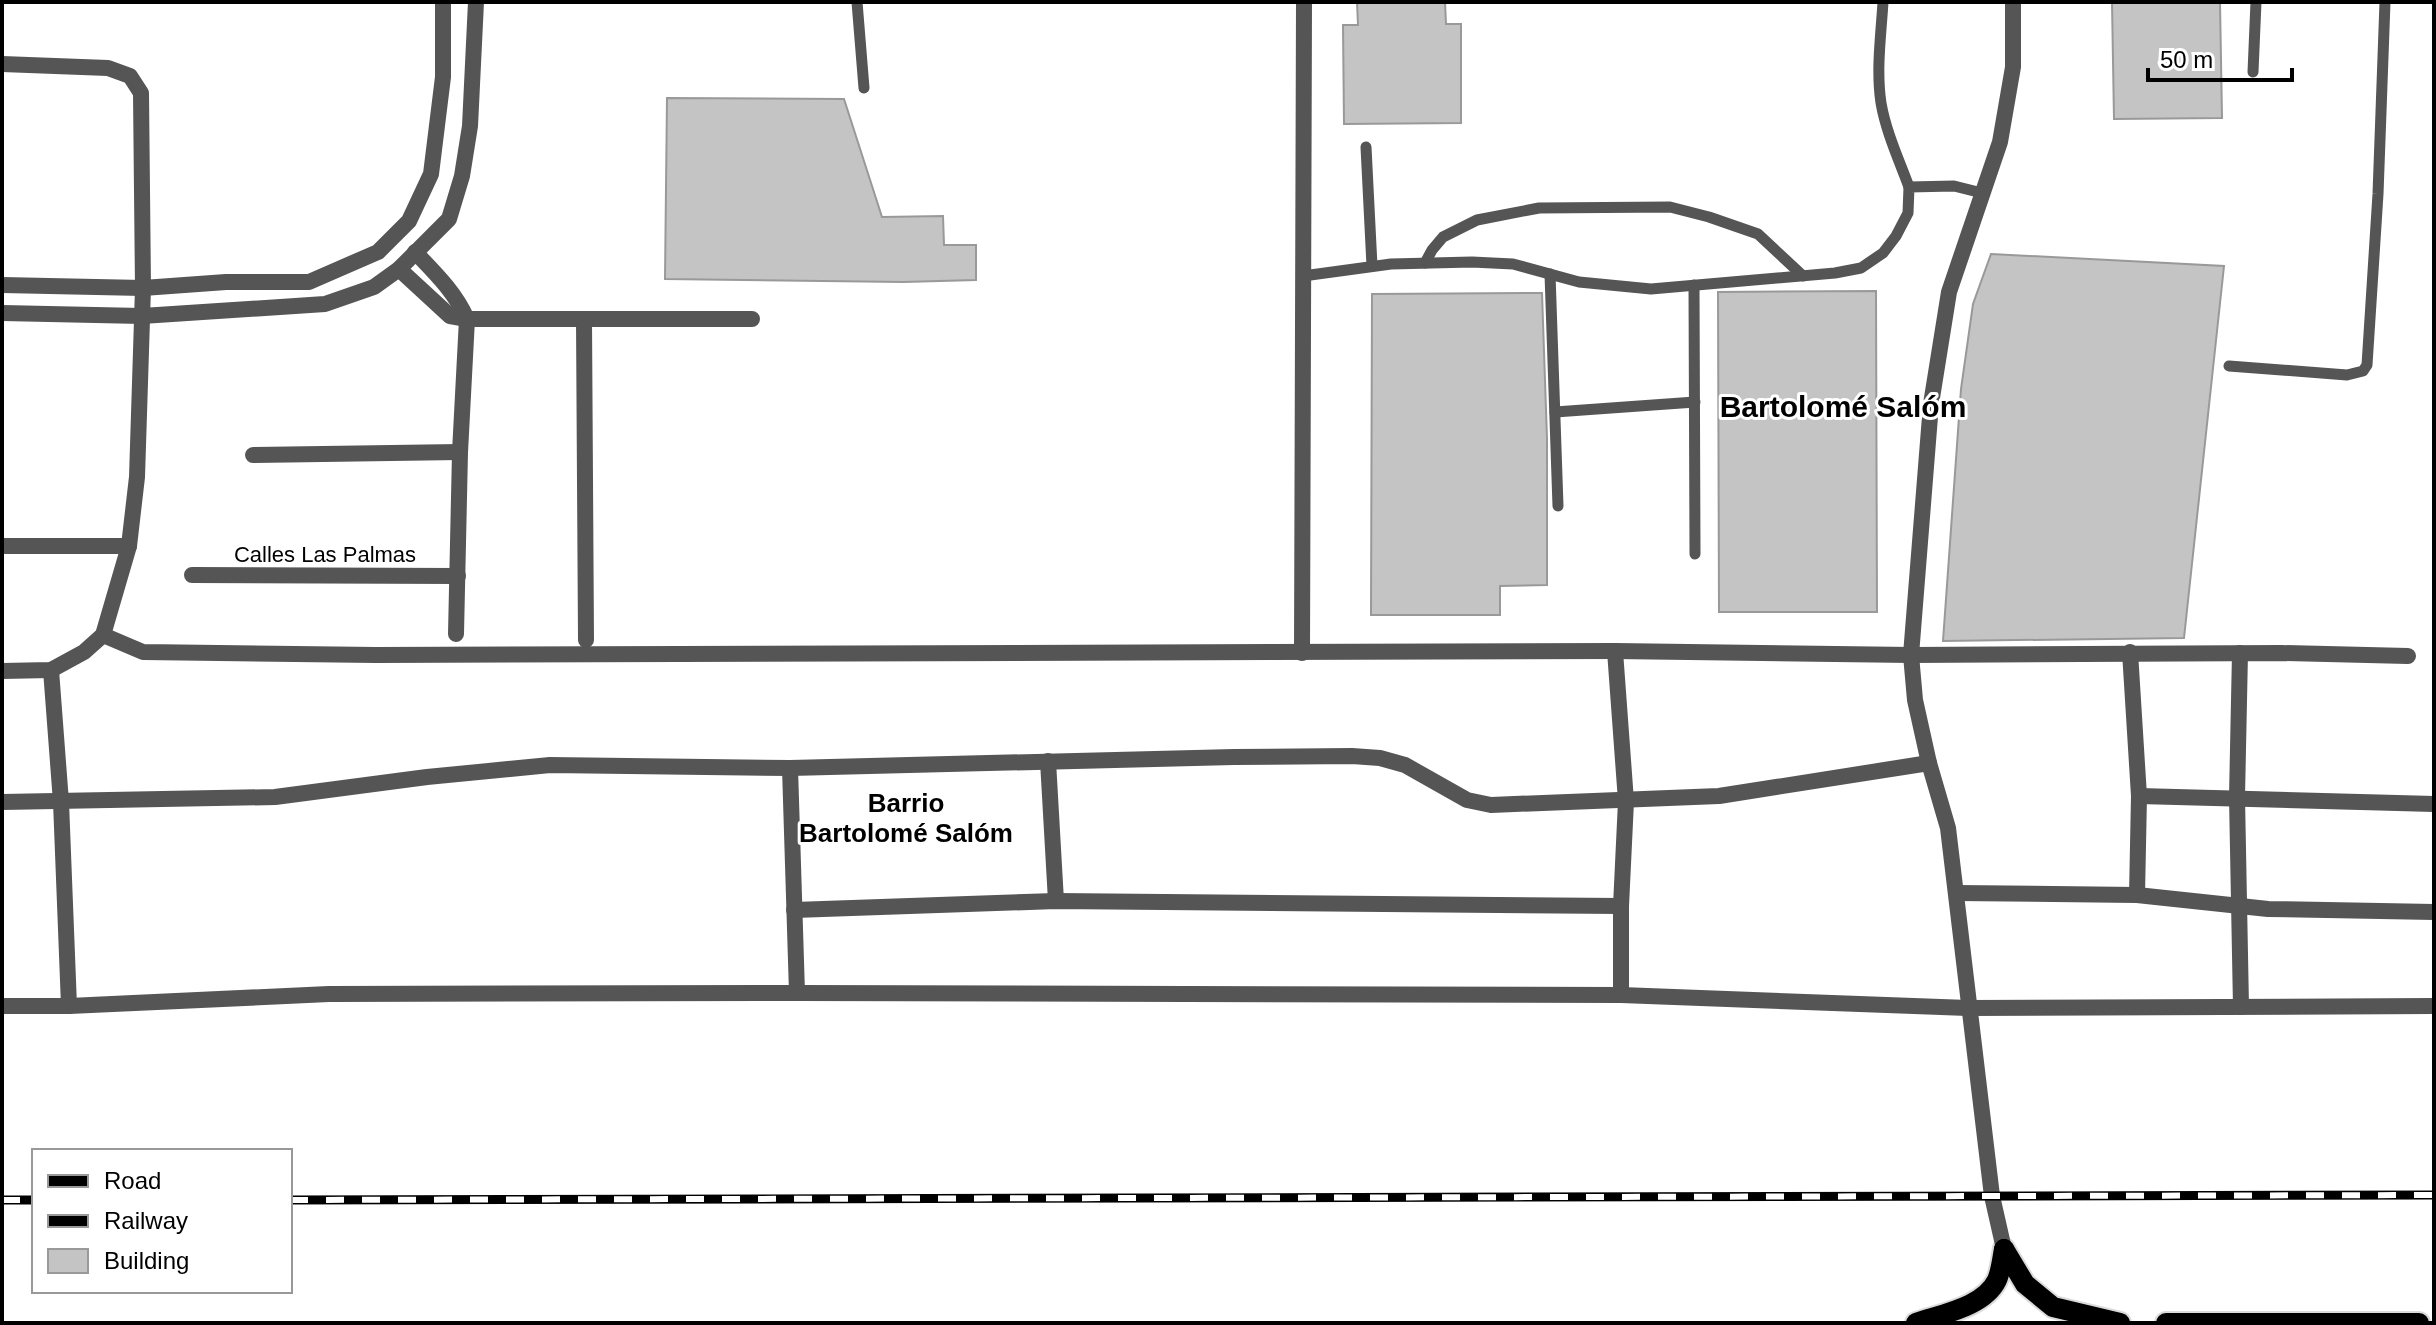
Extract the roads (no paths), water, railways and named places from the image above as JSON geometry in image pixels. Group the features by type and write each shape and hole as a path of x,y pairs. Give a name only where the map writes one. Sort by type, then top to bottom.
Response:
{"main road":[{"path":"1916,1323 1973,1303 1989,1293 1998,1278 2004,1249"},
{"path":"2004,1249 2025,1284 2053,1307 2120,1323"},
{"path":"2166,1323 2419,1323"}],"street":[{"path":"2,285 143,288 226,282 309,282 378,252 409,221 431,174 443,77 443,2"},
{"path":"2,313 142,316 325,304 374,287 399,269 449,219 462,176 470,126 476,2"},
{"path":"1302,653 1304,2"},
{"path":"2004,1249 1992,1196 1948,828 1915,700 1911,655 1931,404 1949,292 2000,142 2013,67 2013,2"},
{"path":"2,64 108,68 130,76 141,93 143,288 137,477 129,546 103,635 84,652 51,670 2,671"},
{"path":"415,252 441,278 460,303 467,319 456,634"},
{"path":"399,269 450,316 467,319 752,319"},
{"path":"584,320 586,640"},
{"path":"253,455 460,452"},
{"path":"2,546 129,546"},
{"name":"Calles Las Palmas","path":"192,575 458,576"},
{"path":"103,635 143,652 361,655 1615,651 2408,656"},
{"path":"1615,651 1626,801 1621,995"},
{"path":"2130,652 2139,796 2137,895"},
{"path":"2240,653 2237,797 2241,1007"},
{"path":"51,670 61,802 69,1006"},
{"path":"2,802 275,797 550,765 790,768 1352,756 1380,758 1405,765 1467,800 1491,805 1719,796 1929,763"},
{"path":"1048,761 1056,901"},
{"path":"790,768 797,993"},
{"path":"2139,796 2434,804"},
{"path":"1956,893 2137,895 2268,909 2434,912"},
{"path":"794,910 1056,901 1621,906"},
{"path":"2,1006 69,1006 329,994 797,993 1621,995 1968,1008 2434,1006"}],"lane":[{"path":"857,2 864,88"},
{"path":"1303,276 1372,266 1513,264 1579,282 1651,289 1861,268 1883,253 1908,213 1909,187 1881,104 1878,72 1883,2"},
{"path":"2253,72 2256,2"},
{"path":"2229,366 2347,375 2363,371 2367,365 2378,194 2385,2"},
{"path":"1366,147 1372,266"},
{"path":"1909,187 1954,186 1982,193"},
{"path":"1425,263 1443,237 1477,220 1539,208 1670,207 1758,234 1803,276"},
{"path":"1550,274 1558,506"},
{"path":"1694,285 1695,554"},
{"path":"1555,412 1695,402"}],"railway":[{"path":"292,1200 2434,1195"},
{"path":"2,1200 32,1200"}],"district":[{"name":"Bartolomé Salóm","path":"1843,406"},
{"name":"Barrio Bartolomé Salóm","path":"906,818"}]}
